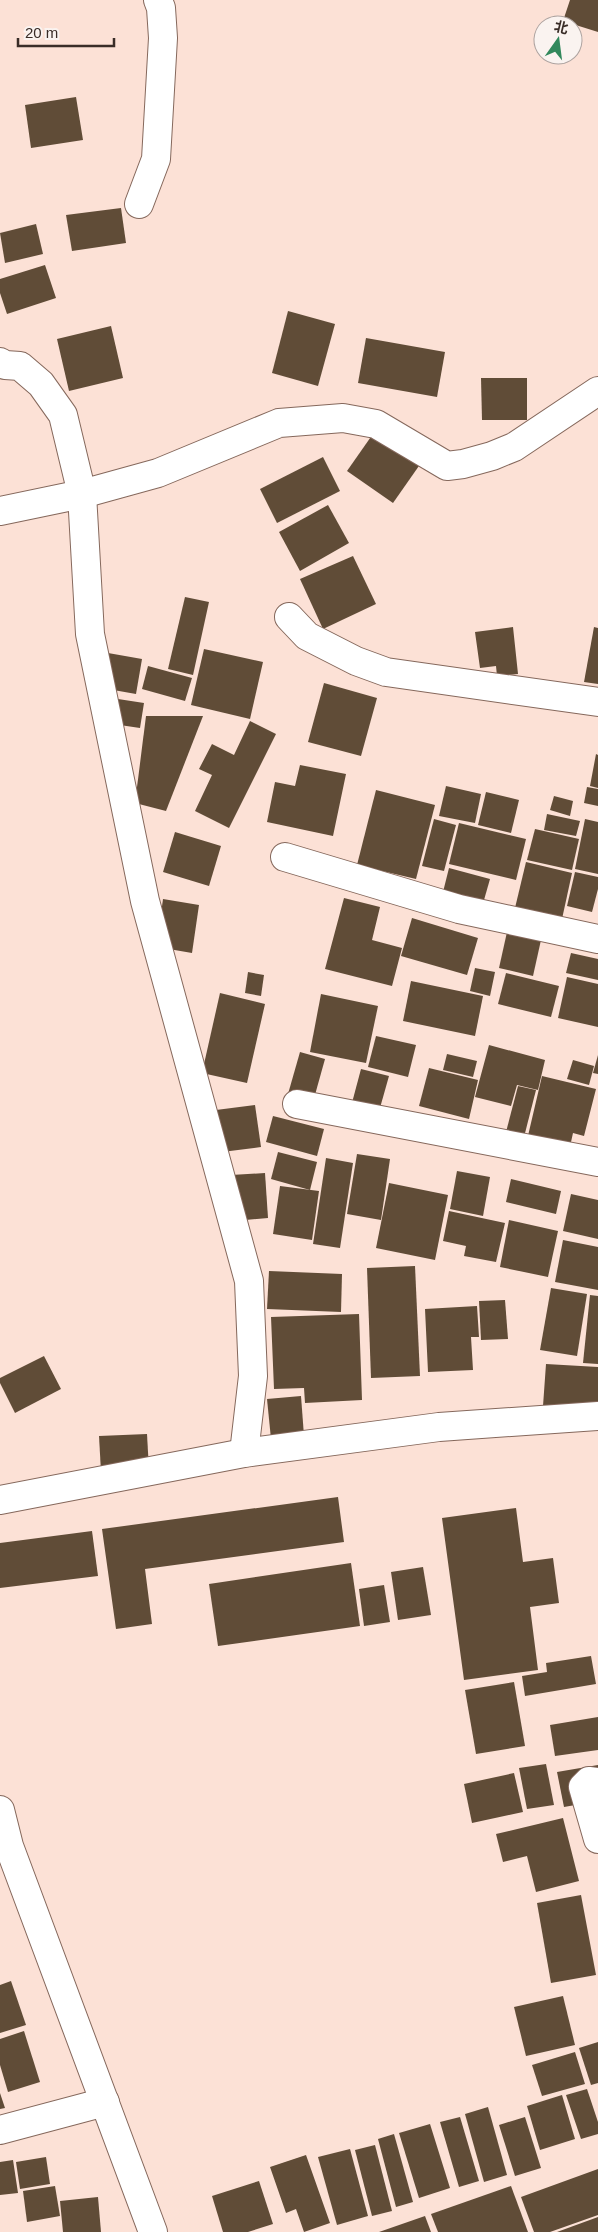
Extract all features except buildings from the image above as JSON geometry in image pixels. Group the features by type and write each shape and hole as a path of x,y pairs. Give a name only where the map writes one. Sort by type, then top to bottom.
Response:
{"street":[{"path":"140,204 156,159 163,38 161,8 158,0"},
{"path":"0,362 5,365 20,366 41,384 63,415 82,494 90,634 145,901 249,1281 253,1376 244,1453"},
{"path":"0,511 82,494 158,472 279,423 343,418 376,424 447,466 463,464 492,456 514,447 598,391"},
{"path":"289,618 307,636 356,661 386,672 598,702"},
{"path":"285,857 460,909 598,939"},
{"path":"297,1104 598,1162"},
{"path":"0,1500 244,1453 439,1427 598,1416"},
{"path":"598,1782 589,1781 583,1788 598,1839"},
{"path":"0,1810 5,1847 105,2102 153,2232"},
{"path":"0,2130 105,2102"}]}
